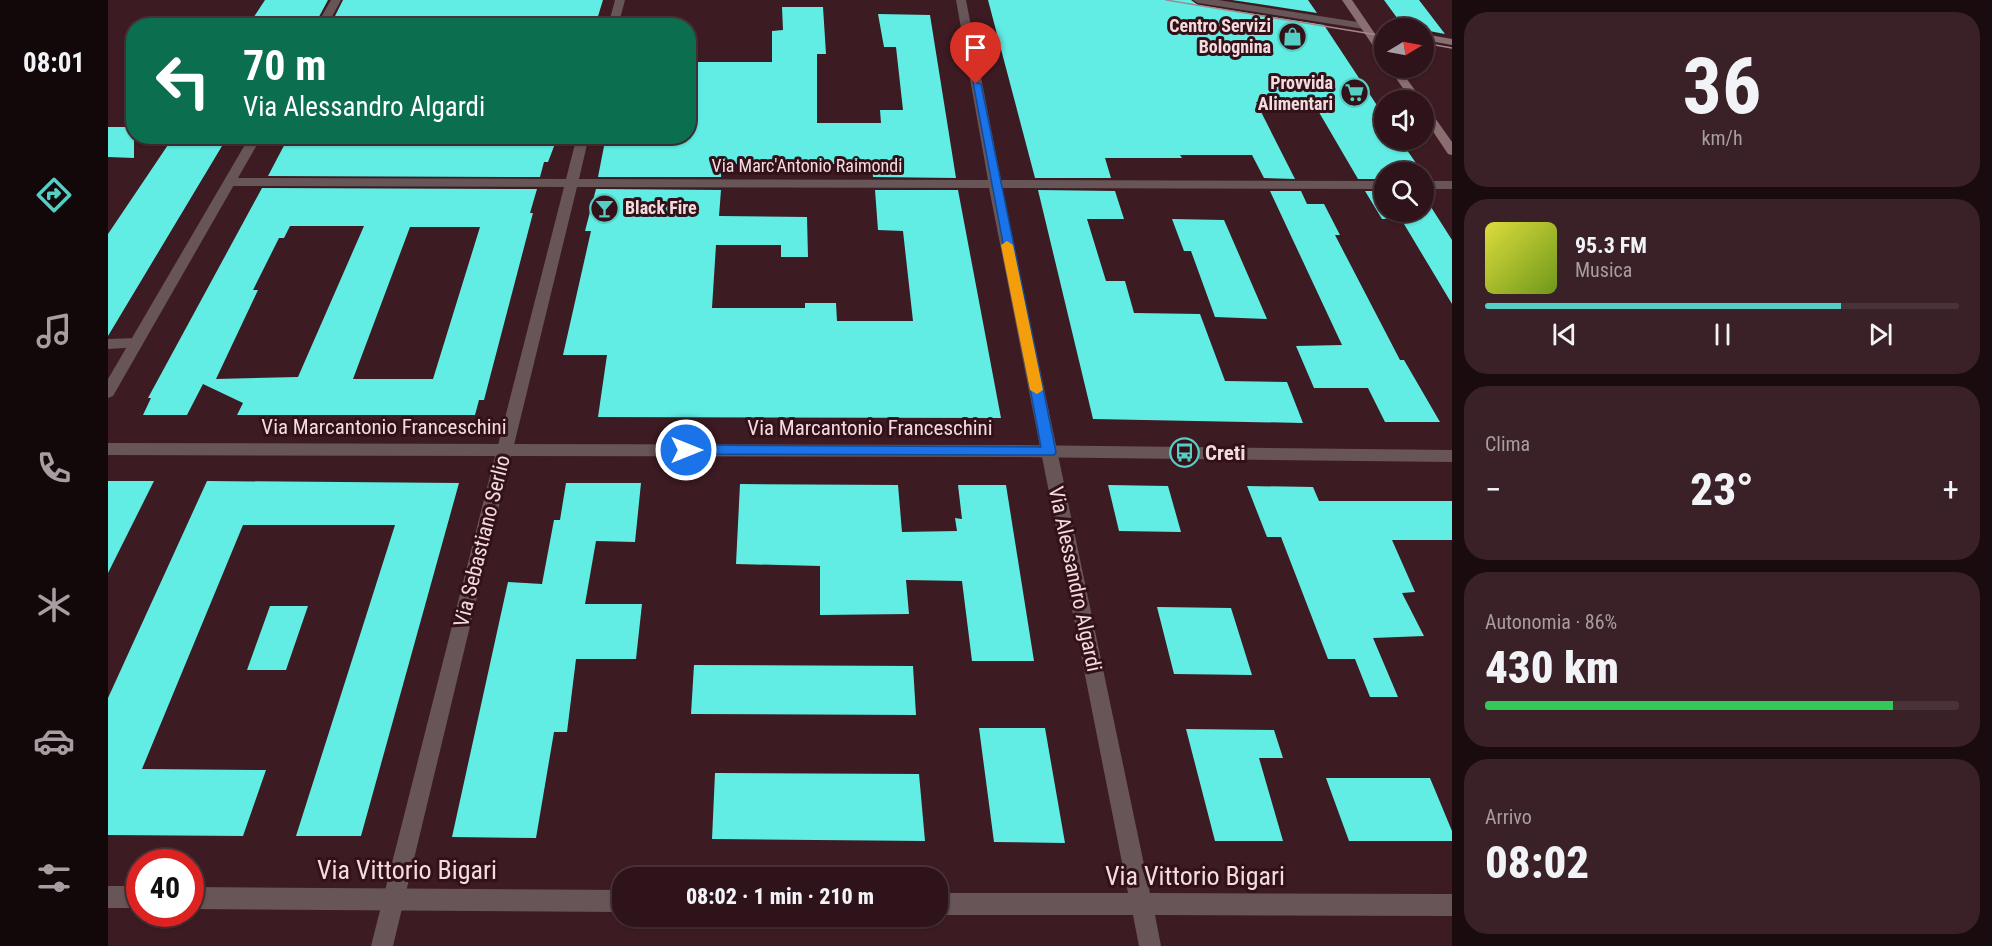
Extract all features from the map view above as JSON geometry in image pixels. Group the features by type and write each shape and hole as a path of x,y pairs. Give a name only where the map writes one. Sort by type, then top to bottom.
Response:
{"main road":[{"path":"1347,0 1374,40"},
{"path":"1364,26 1374,28"},
{"path":"1434,39 1452,42"},
{"path":"1434,125 1452,151"}],"street":[{"path":"326,18 336,0"},
{"path":"616,18 621,0"},
{"name":"Via Alessandro Algardi","path":"961,0 995,184 1150,946"},
{"path":"1198,0 1364,26"},
{"path":"108,392 251,144"},
{"name":"Via Sebastiano Serlio","path":"382,946 581,144"},
{"name":"Via Marc'Antonio Raimondi","path":"230,182 1374,185"},
{"path":"1434,185 1452,185"},
{"path":"108,344 135,343"},
{"name":"Via Marcantonio Franceschini","path":"108,449 1049,452 1452,456"},
{"path":"108,897 126,897"},
{"name":"Via Vittorio Bigari","path":"204,898 612,901"},
{"name":"Via Vittorio Bigari","path":"948,904 1452,905"}],"building":[{"path":"265,0 328,0 318,18 253,18"},
{"path":"343,0 603,0 597,18 334,18"},
{"path":"988,0 1191,0 1198,5 1324,25 1374,101 1374,150 1407,150 1415,162 1374,162 1374,179 1358,179 1313,102 1256,102 1295,179 1264,178 1252,155 1105,158 1111,178 1035,178"},
{"path":"1232,0 1308,0 1317,13"},
{"path":"1384,0 1419,0 1433,18 1397,18"},
{"path":"782,7 823,7 826,54 817,54 817,123 881,123 880,110 903,110 896,47 884,47 878,14 930,15 956,178 873,177 872,164 722,164 721,177 598,177 604,144 696,144 696,62 772,62 772,31 783,30"},
{"path":"1434,20 1445,34 1434,32"},
{"path":"108,127 126,127 126,144 134,144 134,158 108,157"},
{"path":"169,144 223,144 108,336 108,234"},
{"path":"285,144 555,144 548,162 544,162 540,177 268,176"},
{"path":"262,188 537,189 530,213 533,213 484,400 479,400 475,415 237,415 243,403 203,384 187,415 143,415 151,398 148,398","holes":["290,226 364,226 298,377 216,379 258,290 253,290 279,238 284,238","410,227 480,227 433,379 353,379"]},
{"path":"596,189 721,190 719,216 807,217 808,257 781,257 781,245 716,245 712,308 805,308 805,303 836,303 837,321 913,321 903,231 878,230 875,190 958,190 1001,418 598,417 607,355 563,355 591,231 585,231"},
{"path":"1038,190 1115,191 1124,219 1087,219 1106,281 1125,281 1134,313 1200,314 1225,381 1287,382 1303,423 1093,419"},
{"path":"1270,191 1301,191 1307,204 1324,204 1340,235 1335,235 1400,360 1404,360 1440,422 1385,422 1368,388 1314,388 1296,346 1342,345"},
{"path":"1365,191 1374,191 1374,206"},
{"path":"1434,212 1452,240 1452,304 1403,222 1434,222"},
{"path":"1172,219 1224,220 1267,319 1215,317 1191,251 1184,251"},
{"path":"108,481 154,481 108,573"},
{"path":"207,481 459,483 361,836 296,836 395,525 243,525 142,769 266,770 243,836 108,835 108,698"},
{"path":"566,483 641,483 635,542 596,541 585,604 642,604 636,659 576,659 567,732 554,732 536,838 452,837 508,582 542,584 554,520 560,520"},
{"path":"740,484 898,485 902,532 957,531 955,518 962,519 958,485 1006,485 1034,661 972,661 962,581 906,580 909,614 820,615 820,566 736,564"},
{"path":"1108,485 1168,486 1181,532 1119,531"},
{"path":"1247,486 1313,487 1319,501 1452,501 1452,540 1392,540 1415,592 1402,593 1424,636 1373,638 1398,697 1370,697 1355,659 1328,659 1281,537 1267,537"},
{"path":"270,606 308,606 286,670 247,670"},
{"path":"1157,607 1231,608 1252,675 1174,674"},
{"path":"694,665 913,666 916,715 691,714"},
{"path":"979,728 1045,728 1065,843 994,842"},
{"path":"1186,729 1274,730 1283,758 1259,758 1283,841 1215,841"},
{"path":"715,773 919,774 925,841 712,839"},
{"path":"1326,778 1430,778 1452,831 1452,841 1349,841"}],"tram line":[{"path":"1166,0 1374,34"},
{"path":"1434,45 1452,48"}],"slow traffic":[{"path":"1007,245 1037,390"}],"place":[{"name":"Centro Servizi Bolognina","path":"1292,36"},
{"name":"Provvida Alimentari","path":"1354,93"},
{"name":"Black Fire","path":"604,208"},
{"name":"Creti","path":"1184,453"}],"route":[{"path":"686,450 1049,452 976,84"}]}
